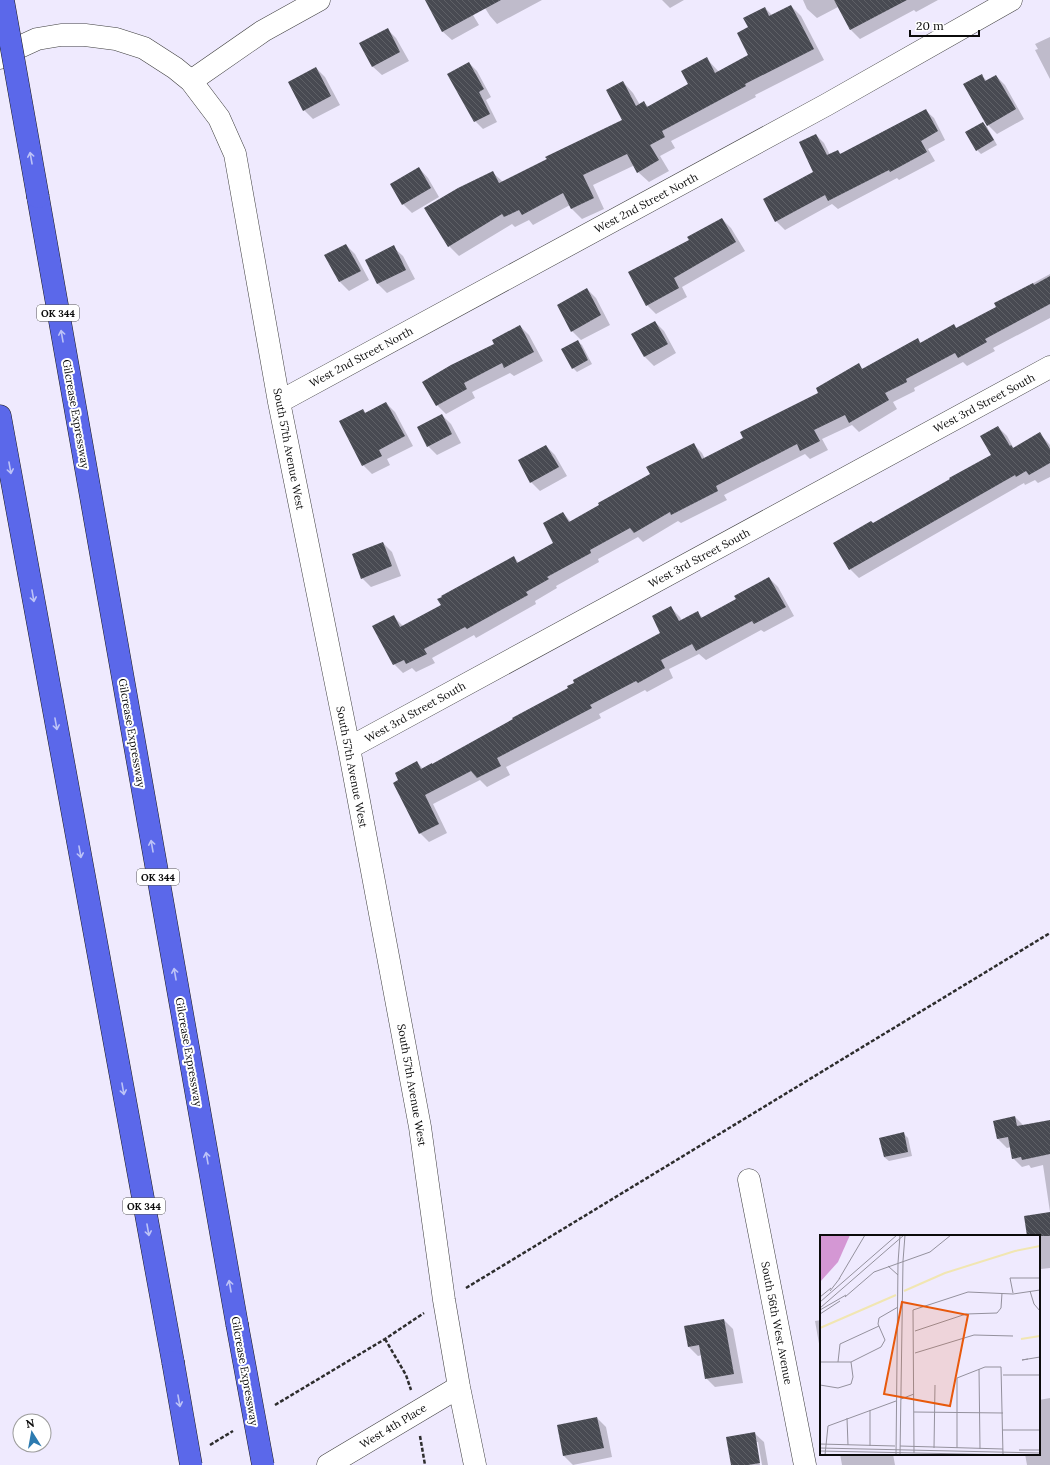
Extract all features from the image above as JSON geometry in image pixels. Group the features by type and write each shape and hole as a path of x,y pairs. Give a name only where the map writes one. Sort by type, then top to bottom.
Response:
{"highway":[{"name":"Gilcrease Expressway","path":"3,0 263,1465"},
{"name":"OK 344","path":"0,416 172,1362 197,1457"}],"street":[{"path":"191,82 263,31 319,0"},
{"name":"West 2nd Street North","path":"280,402 826,105 1011,0"},
{"name":"South 57th Avenue West","path":"0,58 12,50 37,39 61,35 86,35 116,39 144,48 175,68 191,82 219,118 235,154 280,402 349,748 420,1127 444,1300 459,1387 475,1465"},
{"name":"West 3rd Street South","path":"349,748 1050,368"},
{"name":"South 56th West Avenue","path":"749,1180 804,1465"},
{"name":"West 4th Place","path":"328,1465 459,1387"}],"path":[{"path":"271,1408 385,1339 444,1300 1050,933"},
{"path":"197,1457 237,1428"}],"building":[{"path":"425,0 501,0 442,32"},
{"path":"834,0 907,0 850,30"},
{"path":"791,5 814,49 745,84 746,86 662,131 665,137 650,145 659,160 637,173 627,154 583,175 594,198 571,209 563,193 522,215 519,210 504,217 502,214 448,247 424,208 458,188 493,171 499,183 547,159 545,157 622,120 606,90 623,81 636,106 644,101 647,107 688,84 681,71 707,57 715,73 748,55 737,33 748,27 743,18 765,7 769,16"},
{"path":"388,28 400,52 372,67 359,43"},
{"path":"469,62 484,89 479,92 490,114 474,122 447,74"},
{"path":"316,67 331,96 303,111 288,82"},
{"path":"982,74 985,81 996,75 1016,109 987,126 963,84"},
{"path":"926,109 938,131 921,141 927,152 890,172 889,170 828,201 825,195 775,222 763,199 813,172 799,142 816,134 827,155 838,150 840,154"},
{"path":"983,122 994,140 976,151 965,132"},
{"path":"419,167 431,188 402,205 390,184"},
{"path":"722,218 736,242 674,278 679,288 646,306 628,272 689,240 687,237"},
{"path":"346,244 361,271 339,282 324,255"},
{"path":"394,245 406,270 377,284 365,260"},
{"path":"1050,276 1050,304 985,339 987,342 958,358 955,353 906,379 907,382 885,393 889,400 849,423 845,415 814,430 820,441 800,451 797,444 716,486 718,491 671,515 670,512 634,533 630,528 590,550 591,553 547,577 549,579 526,592 528,595 467,629 465,627 424,649 427,654 406,664 404,660 393,665 372,626 394,615 400,627 441,605 437,599 442,597 441,596 514,556 517,563 553,543 543,523 563,512 569,522 599,505 598,503 650,474 646,467 694,443 702,459 743,438 740,432 818,393 816,388 859,363 862,369 918,338 920,343 954,324 956,328 996,307 994,303"},
{"path":"587,288 601,315 571,332 557,305"},
{"path":"655,321 668,344 644,357 631,334"},
{"path":"520,325 534,352 504,368 502,363 464,383 467,389 436,406 422,382 451,365 494,344 492,340"},
{"path":"578,340 588,360 572,369 561,349"},
{"path":"386,402 405,436 379,450 382,456 362,466 339,421 363,409 365,413"},
{"path":"442,414 452,434 427,447 417,427"},
{"path":"998,426 1010,446 1011,445 1013,448 1040,432 1050,449 1050,463 1029,475 1026,471 1016,477 1015,475 849,570 833,543 871,521 873,523 991,455 980,436"},
{"path":"546,445 559,467 530,483 518,460"},
{"path":"383,542 392,566 361,579 352,554"},
{"path":"769,577 786,607 754,624 752,621 696,651 692,644 661,660 665,668 638,683 636,681 590,705 592,708 497,758 501,766 477,778 471,771 425,795 439,824 419,834 393,783 398,780 395,773 417,761 421,769 432,764 568,688 567,686 574,683 573,680 660,633 652,616 671,606 679,621 698,611 701,618 736,599 734,596"},
{"path":"1015,1116 1017,1126 1050,1120 1050,1154 1022,1160 1021,1157 1012,1159 1008,1137 997,1139 993,1121"},
{"path":"904,1132 908,1152 884,1157 879,1138"},
{"path":"1050,1212 1050,1236 1027,1235 1024,1216"},
{"path":"724,1319 734,1374 705,1379 699,1345 688,1347 684,1326"},
{"path":"597,1417 604,1448 563,1456 557,1425"},
{"path":"755,1432 760,1463 731,1465 726,1437"}]}
